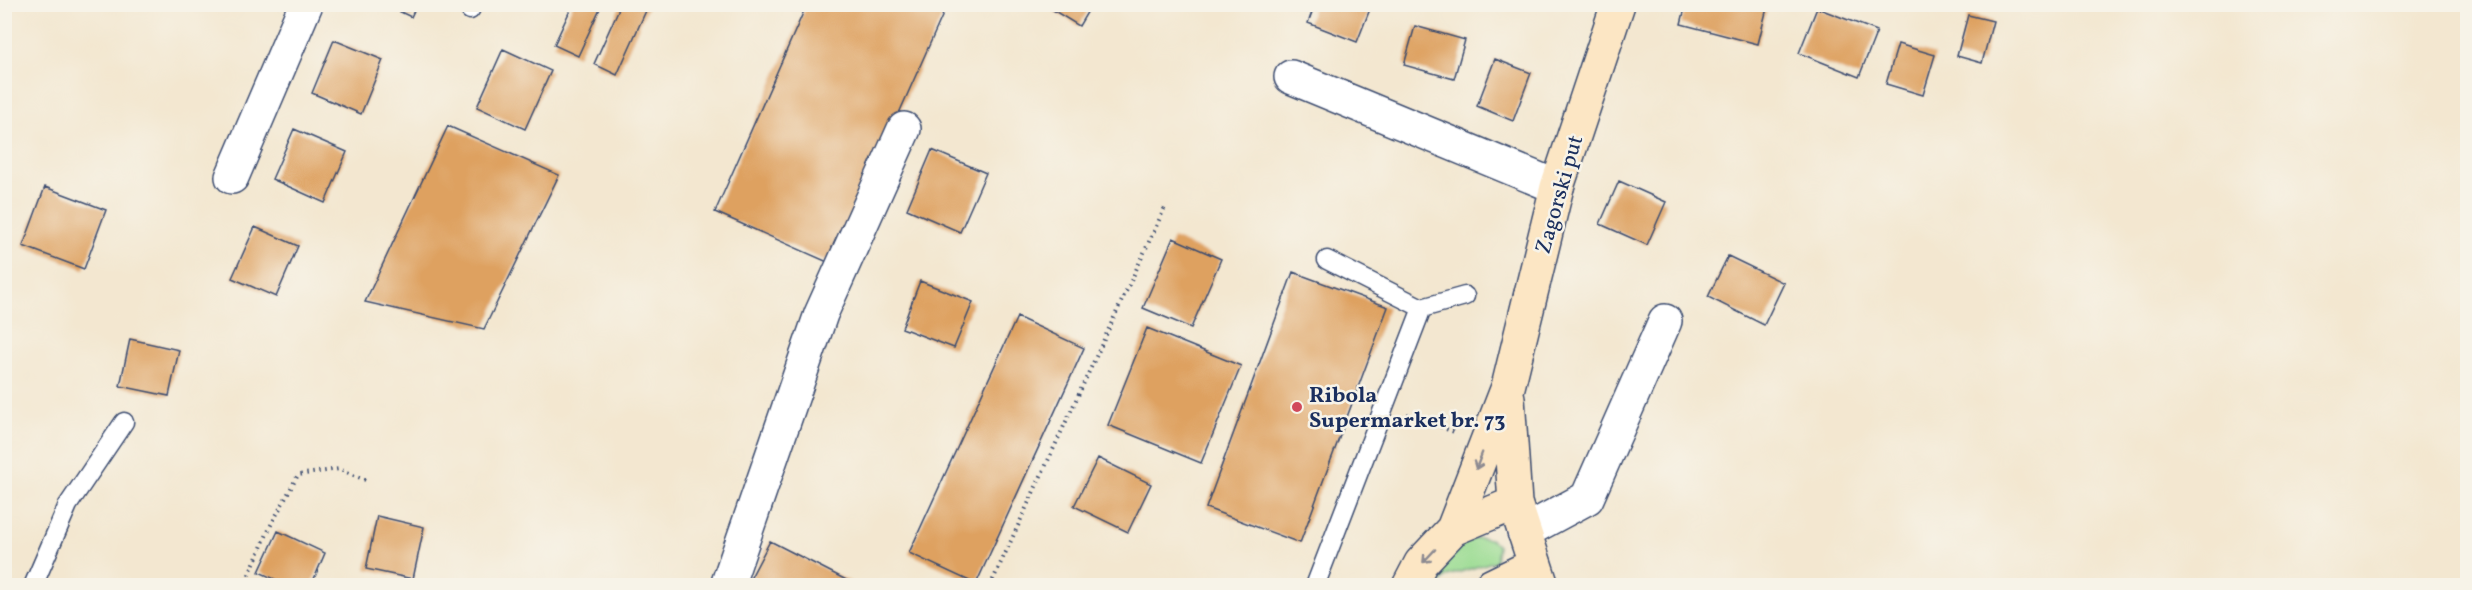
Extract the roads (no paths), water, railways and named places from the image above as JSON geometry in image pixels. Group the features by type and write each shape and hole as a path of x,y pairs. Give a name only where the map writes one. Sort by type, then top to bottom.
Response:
{"main road":[{"name":"Zagorski put","path":"1508,387 1557,187 1618,4"},
{"path":"1491,585 1538,575 1520,518 1508,387"},
{"path":"1409,585 1422,564 1453,530 1508,387"},
{"path":"1453,530 1520,518"}],"street":[{"path":"232,177 306,4"},
{"path":"1291,77 1557,187"},
{"path":"727,585 821,314 904,129"},
{"path":"1520,518 1587,498 1665,321"}],"lane":[{"path":"1327,260 1422,308 1465,296"},
{"path":"1314,585 1422,308"},
{"path":"33,585 68,505 124,422"}],"place":[{"name":"Ribola Supermarket br. 73","path":"1297,407"}]}
